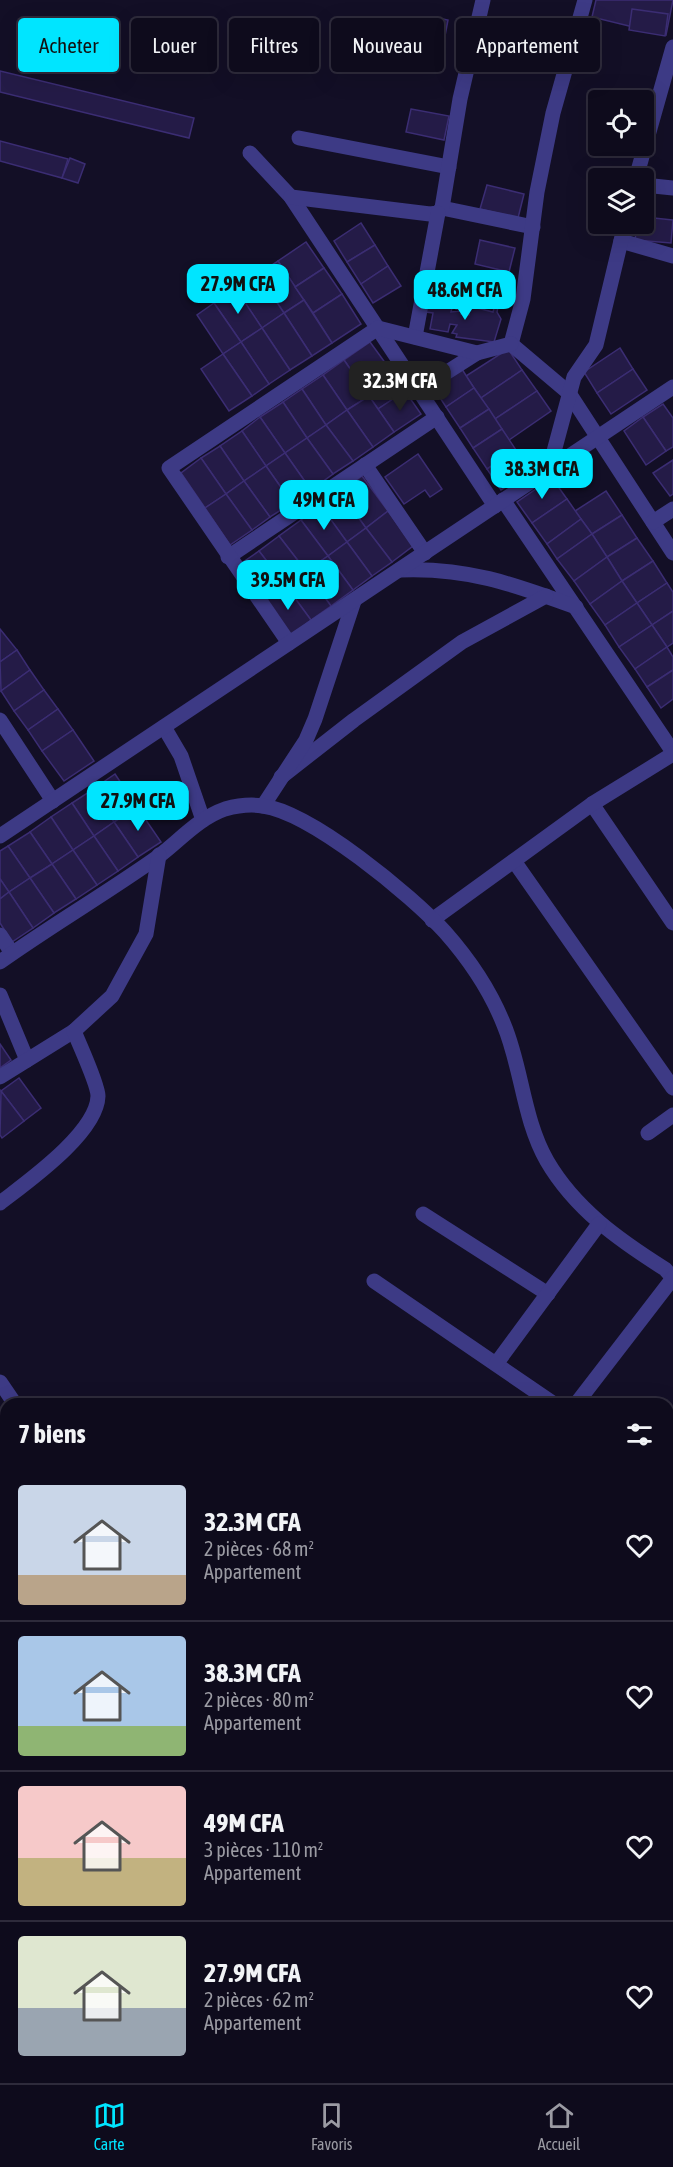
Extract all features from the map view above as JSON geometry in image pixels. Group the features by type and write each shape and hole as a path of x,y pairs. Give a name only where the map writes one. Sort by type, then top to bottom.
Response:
{"street":[{"path":"415,337 460,99 483,0"},
{"path":"511,344 523,299 537,192 553,113 585,0"},
{"path":"639,168 673,47"},
{"path":"299,138 449,166"},
{"path":"250,153 291,197 437,417 576,607 673,753 592,804 432,920"},
{"path":"654,186 673,188"},
{"path":"291,197 440,211 533,227"},
{"path":"549,470 577,371 596,345 623,234"},
{"path":"621,241 673,256"},
{"path":"290,643 228,557 169,468 378,328 477,352"},
{"path":"419,390 477,352 511,344"},
{"path":"511,344 569,393 673,552"},
{"path":"0,836 673,387"},
{"path":"228,557 437,417"},
{"path":"365,465 425,553"},
{"path":"653,522 673,509"},
{"path":"398,570 459,571 485,576 576,607"},
{"path":"281,777 354,720 462,642 546,596"},
{"path":"263,806 306,740 354,600"},
{"path":"0,720 53,801"},
{"path":"164,727 181,756 203,820"},
{"path":"592,804 673,923"},
{"path":"0,935 6,957 159,855 203,820 224,810 263,806 287,813 335,841 388,879 432,920 465,958 504,1024 536,1138 547,1160 565,1186 599,1224 665,1269 673,1278 581,1398"},
{"path":"0,1077 74,1031 112,996 146,934 159,855"},
{"path":"514,861 673,1088"},
{"path":"0,995 27,1060"},
{"path":"0,1203 78,1137 93,1112 98,1095 74,1031"},
{"path":"648,1133 673,1115"},
{"path":"423,1214 548,1294"},
{"path":"496,1364 599,1224"},
{"path":"374,1281 545,1398"},
{"path":"0,1382 11,1398"}],"building":[{"path":"596,0 673,0 666,35 592,17"},
{"path":"632,9 668,14 665,36 629,30"},
{"path":"444,19 448,20 444,41"},
{"path":"0,71 194,118 189,138 0,92"},
{"path":"411,109 449,116 444,140 406,132"},
{"path":"0,141 68,159 62,178 0,161"},
{"path":"70,158 85,164 78,183 62,178"},
{"path":"487,185 524,194 518,218 480,209"},
{"path":"654,218 673,220 671,243 635,240 636,234 654,234"},
{"path":"361,223 375,245 347,262 334,241"},
{"path":"480,240 515,248 509,272 475,264"},
{"path":"306,242 324,268 295,287 278,261"},
{"path":"375,245 388,266 361,284 347,262"},
{"path":"278,261 304,300 284,313 258,274"},
{"path":"388,266 401,286 373,303 361,284"},
{"path":"324,268 342,294 313,313 295,287"},
{"path":"258,274 284,313 262,328 236,289"},
{"path":"236,289 262,328 241,342 214,303"},
{"path":"342,294 361,324 332,343 313,313"},
{"path":"497,296 500,297 497,312 501,319 494,342 456,337 457,334 452,333 457,325 450,324 448,332 430,329 433,313 426,312 424,301 453,304 451,312 461,311 461,314 469,315 469,313 456,309 458,303 493,312"},
{"path":"304,300 332,343 312,356 284,313"},
{"path":"214,303 241,342 223,354 197,315"},
{"path":"284,313 312,356 290,370 262,328"},
{"path":"262,328 290,370 269,384 241,342"},
{"path":"241,342 269,384 252,396 223,354"},
{"path":"370,342 389,368 362,386 344,360"},
{"path":"620,348 633,369 597,393 584,372"},
{"path":"508,349 522,370 481,398 466,376"},
{"path":"223,354 252,396 229,411 201,369"},
{"path":"344,360 369,396 347,410 323,375"},
{"path":"460,366 474,388 446,407 431,384"},
{"path":"389,368 405,391 378,409 362,386"},
{"path":"633,369 647,390 611,414 597,393"},
{"path":"522,370 537,391 495,419 481,398"},
{"path":"323,375 347,410 326,425 302,389"},
{"path":"474,388 489,409 460,428 446,407"},
{"path":"302,389 326,425 307,438 283,402"},
{"path":"405,391 421,414 394,432 378,409"},
{"path":"537,391 551,411 509,440 495,419"},
{"path":"369,396 394,432 373,447 347,410"},
{"path":"283,402 307,438 285,453 260,417"},
{"path":"663,404 673,418 673,447 666,451 643,417"},
{"path":"489,409 502,429 473,448 460,428"},
{"path":"347,410 373,447 353,461 326,425"},
{"path":"260,417 285,453 266,466 242,431"},
{"path":"643,417 666,451 646,465 624,431"},
{"path":"326,425 353,461 333,474 307,438"},
{"path":"502,429 516,450 487,469 473,448"},
{"path":"242,431 266,466 244,481 220,446"},
{"path":"307,438 333,474 311,490 285,453"},
{"path":"220,446 244,481 226,494 201,458"},
{"path":"516,450 530,471 501,490 487,469"},
{"path":"285,453 311,490 292,503 266,466"},
{"path":"418,454 442,489 430,497 425,490 404,504 385,477"},
{"path":"201,458 226,494 205,508 181,473"},
{"path":"673,460 673,494 670,496 653,473"},
{"path":"266,466 292,503 270,517 244,481"},
{"path":"362,476 388,511 366,528 340,492"},
{"path":"552,478 567,499 532,523 517,502"},
{"path":"244,481 270,517 252,530 226,494"},
{"path":"606,491 622,515 592,534 575,511"},
{"path":"340,492 366,528 347,542 321,506"},
{"path":"226,494 252,530 230,545 205,508"},
{"path":"567,499 581,519 547,544 532,523"},
{"path":"321,506 347,542 328,556 301,520"},
{"path":"388,511 413,546 392,562 366,528"},
{"path":"622,515 637,538 607,557 592,534"},
{"path":"581,519 592,534 557,559 547,544"},
{"path":"301,520 328,556 306,571 279,536"},
{"path":"366,528 392,562 372,576 347,542"},
{"path":"592,534 607,557 574,581 557,559"},
{"path":"279,536 306,571 286,586 259,551"},
{"path":"637,538 653,561 622,581 607,557"},
{"path":"347,542 372,576 353,590 328,556"},
{"path":"259,551 286,586 265,601 239,565"},
{"path":"328,556 353,590 331,606 306,571"},
{"path":"607,557 622,581 590,604 574,581"},
{"path":"653,561 667,583 637,603 622,581"},
{"path":"306,571 331,606 311,620 286,586"},
{"path":"622,581 637,603 605,625 590,604"},
{"path":"667,583 673,592 673,611 652,625 637,603"},
{"path":"286,586 311,620 290,636 265,601"},
{"path":"637,603 652,625 619,647 605,625"},
{"path":"673,611 673,643 667,647 652,625"},
{"path":"652,625 667,647 635,669 619,647"},
{"path":"0,629 17,650 0,662"},
{"path":"667,647 673,657 673,670 647,687 635,669"},
{"path":"17,650 30,670 1,691 0,662"},
{"path":"30,670 44,690 14,711 1,691"},
{"path":"673,670 673,699 661,708 647,687"},
{"path":"44,690 58,709 28,730 14,711"},
{"path":"58,709 73,730 42,751 28,730"},
{"path":"73,730 94,761 64,781 42,751"},
{"path":"115,774 137,807 114,822 92,790"},
{"path":"92,790 114,822 94,836 72,803"},
{"path":"72,803 94,836 73,850 51,817"},
{"path":"137,807 161,842 138,857 114,822"},
{"path":"51,817 73,850 52,864 30,832"},
{"path":"114,822 138,857 118,871 94,836"},
{"path":"30,832 52,864 30,878 8,846"},
{"path":"94,836 118,871 97,885 73,850"},
{"path":"8,846 30,878 9,892 0,879 0,851"},
{"path":"73,850 97,885 76,899 52,864"},
{"path":"52,864 76,899 54,913 30,878"},
{"path":"30,878 54,913 33,928 9,892"},
{"path":"0,879 9,892 0,899"},
{"path":"9,892 33,928 12,942 0,923 0,899"},
{"path":"0,1044 11,1060 0,1068"},
{"path":"19,1078 41,1108 24,1121 1,1091"},
{"path":"1,1091 24,1121 2,1138 0,1135"}]}
